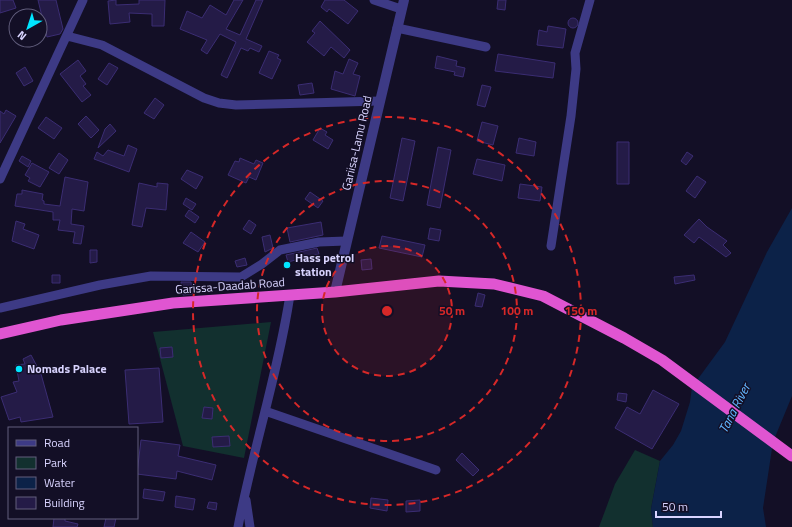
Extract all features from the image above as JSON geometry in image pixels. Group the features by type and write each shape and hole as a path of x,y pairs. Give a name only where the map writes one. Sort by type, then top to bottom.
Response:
{"highway":[{"name":"Garissa-Daadab Road","path":"0,334 61,320 173,303 335,292 439,281 494,284 543,296 597,322 662,360 792,456"}],"street":[{"path":"0,179 83,0"},
{"path":"374,0 402,5"},
{"path":"551,246 571,116 576,70 575,53 590,0"},
{"name":"Gariisa-Lamu Road","path":"335,292 402,5"},
{"path":"397,28 486,47"},
{"path":"67,36 102,44 204,98 219,103 282,105 380,101"},
{"path":"0,308 100,285 151,276 241,277 262,264 280,250 319,242 346,241"},
{"path":"238,527 245,492 283,338 290,295"},
{"path":"265,411 436,470"},
{"path":"245,492 250,527"}],"green space":[{"path":"271,322 244,458 183,446 153,332"},
{"path":"635,450 660,461 651,509 653,527 599,527 615,484"}],"water":[{"name":"Tana River","path":"792,208 792,396 773,442 763,508 766,527 653,527 651,509 660,461 673,445 681,431 690,402 692,387 725,342 767,252"}],"building":[{"path":"0,0 13,0 16,8 8,8 8,10 0,13"},
{"path":"38,0 56,0 63,29 60,34 48,37 48,8 40,8"},
{"path":"116,0 116,5 139,4 139,0 165,0 164,26 152,26 152,14 129,13 130,22 110,24 108,1"},
{"path":"234,0 243,0 226,29 240,35 256,0 263,0 246,39 262,46 259,52 250,48 248,51 241,48 227,78 221,75 236,42 220,34 207,54 201,50 207,40 180,29 187,11 202,18 210,5 226,15"},
{"path":"325,0 344,0 358,11 348,24 329,9 327,12 321,7"},
{"path":"498,0 506,0 505,10 497,9"},
{"path":"571,18 575,18 578,23 575,28 571,28 568,25 568,21"},
{"path":"320,21 350,50 344,58 331,47 324,56 307,42 315,33 312,31"},
{"path":"548,26 566,29 563,48 537,45 539,30 547,32"},
{"path":"269,51 279,55 277,58 281,60 272,79 259,73"},
{"path":"498,54 555,63 553,78 495,71"},
{"path":"437,56 457,61 456,66 465,68 463,77 454,75 455,72 435,68"},
{"path":"349,59 358,63 353,74 360,76 355,96 331,89 335,71 343,74"},
{"path":"78,60 86,71 80,76 86,84 83,86 91,95 82,102 60,74"},
{"path":"109,63 118,68 107,85 98,79"},
{"path":"25,67 33,81 24,86 16,73"},
{"path":"312,83 314,93 300,95 298,85"},
{"path":"482,85 491,87 485,107 477,105"},
{"path":"155,98 164,105 154,119 144,113"},
{"path":"6,110 16,116 0,143 0,111 4,114"},
{"path":"86,116 99,130 91,138 78,124"},
{"path":"46,117 62,128 54,139 38,128"},
{"path":"482,122 498,126 493,145 477,141"},
{"path":"110,124 116,131 98,148 105,129"},
{"path":"320,128 327,132 325,135 333,140 328,149 313,140"},
{"path":"402,138 415,141 403,201 390,198"},
{"path":"519,138 536,142 534,156 516,153"},
{"path":"617,142 629,142 629,184 617,184"},
{"path":"128,145 137,149 129,172 94,159 97,152 103,156 108,150 124,156"},
{"path":"438,147 451,150 440,208 427,205"},
{"path":"687,152 693,156 686,165 681,161"},
{"path":"59,153 68,160 59,174 49,168"},
{"path":"22,156 31,161 28,167 19,161"},
{"path":"240,158 254,164 256,160 263,163 256,180 249,177 246,183 228,175 235,161 239,162"},
{"path":"477,159 505,165 502,181 473,174"},
{"path":"32,163 49,172 40,187 28,181 30,178 25,175"},
{"path":"187,170 203,177 196,189 181,179"},
{"path":"697,176 706,182 695,198 686,191"},
{"path":"65,177 88,182 84,211 72,209 71,224 84,226 81,244 73,243 75,232 58,230 60,220 53,220 53,212 15,206 17,194 22,194 22,190 43,194 42,200 44,201 44,204 60,206"},
{"path":"139,183 157,187 157,183 168,184 166,210 146,208 142,227 132,225"},
{"path":"520,184 542,187 540,201 518,198"},
{"path":"310,192 323,201 318,208 305,199"},
{"path":"186,198 196,204 192,210 183,204"},
{"path":"189,210 199,217 195,223 185,216"},
{"path":"699,219 707,227 727,241 723,245 731,253 726,257 699,237 694,243 684,235"},
{"path":"249,220 256,225 251,234 243,229"},
{"path":"16,221 25,224 23,229 39,235 34,249 12,241"},
{"path":"321,222 323,235 290,242 287,228"},
{"path":"430,228 441,230 439,241 428,239"},
{"path":"191,232 205,242 198,252 183,243"},
{"path":"270,235 273,248 265,252 262,237"},
{"path":"382,236 425,245 422,257 379,248"},
{"path":"317,248 319,254 288,262 286,255"},
{"path":"90,250 97,250 97,262 90,263"},
{"path":"245,258 247,265 237,267 235,261"},
{"path":"371,259 372,269 362,270 361,260"},
{"path":"52,275 60,275 60,283 52,283"},
{"path":"694,275 695,280 675,284 674,277"},
{"path":"181,282 191,282 192,294 183,295"},
{"path":"478,293 485,295 482,307 475,306"},
{"path":"172,347 173,357 161,358 160,348"},
{"path":"31,355 41,374 53,417 21,422 20,417 9,420 1,397 17,392 13,382 19,381 16,365 25,364 23,359"},
{"path":"159,368 163,422 129,424 125,370"},
{"path":"653,390 679,404 652,449 615,428 627,407 640,414"},
{"path":"618,393 627,394 626,402 617,400"},
{"path":"204,407 213,408 212,419 202,418"},
{"path":"229,436 230,446 213,447 212,437"},
{"path":"141,440 180,445 178,456 216,465 212,480 177,471 176,479 138,474"},
{"path":"462,453 479,470 473,476 456,460"},
{"path":"144,489 165,492 163,501 143,498"},
{"path":"176,496 195,499 193,510 175,507"},
{"path":"371,498 388,500 387,511 370,508"},
{"path":"420,500 420,511 406,512 406,501"},
{"path":"209,502 217,503 216,510 207,508"},
{"path":"54,519 65,519 65,521 78,524 77,527 53,527"},
{"path":"106,519 116,519 114,527 104,527"}],"place":[{"name":"Hass petrol station","path":"287,265"},
{"name":"Nomads Palace","path":"19,369"}]}
